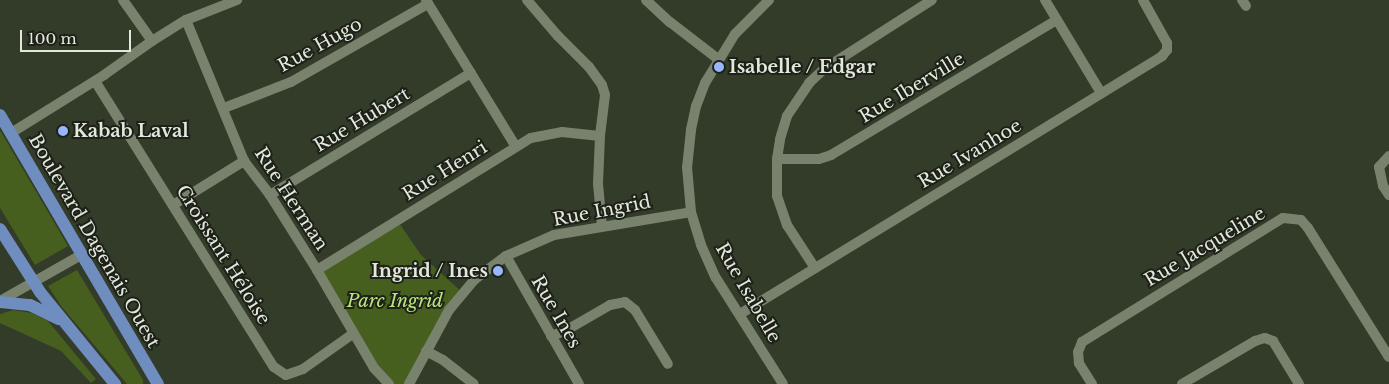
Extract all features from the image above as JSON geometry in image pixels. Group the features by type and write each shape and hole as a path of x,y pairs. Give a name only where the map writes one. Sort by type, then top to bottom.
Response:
{"main road":[{"name":"Boulevard Dagenais Ouest","path":"0,114 158,384"},
{"path":"0,229 33,281 114,382"},
{"path":"0,301 34,306 64,322"},
{"path":"145,362 150,384"}],"street":[{"path":"123,0 152,41"},
{"path":"11,133 95,81 186,20 237,0"},
{"path":"527,0 558,36 589,67 602,84 606,106 600,136 598,184 602,226"},
{"path":"646,0 670,22 718,58"},
{"name":"Rue Isabelle","path":"769,0 735,34 718,58 702,91 691,130 687,167 691,212 701,245 716,278 783,384"},
{"path":"815,268 787,224 777,196 777,159 780,139 787,116 809,83 843,54 932,0"},
{"path":"1045,0 1101,93"},
{"name":"Rue Ivanhoe","path":"740,314 1156,61 1167,50 1167,43 1143,0"},
{"path":"427,2 516,147"},
{"name":"Rue Hugo","path":"224,108 291,82 427,2"},
{"name":"Rue Herman","path":"186,20 224,108 244,161 270,195 317,270 374,368 389,384"},
{"name":"Rue Iberville","path":"777,159 819,160 831,155 1057,20"},
{"name":"Rue Hubert","path":"270,195 470,73"},
{"name":"Croissant Héloise","path":"95,81 274,367 286,375 303,370 354,334"},
{"name":"Rue Henri","path":"317,270 531,138 562,132 600,136"},
{"path":"1389,156 1379,167 1383,186 1389,195"},
{"path":"172,205 244,161"},
{"name":"Rue Ingrid","path":"409,384 449,310 474,280 506,256 554,235 691,212"},
{"name":"Rue Jacqueline","path":"1092,384 1079,363 1078,352 1082,342 1283,218 1301,220 1308,228 1389,357"},
{"path":"0,301 81,255"},
{"name":"Rue Ines","path":"506,256 579,384"},
{"path":"551,336 565,331 610,305 625,302 635,310 668,364"},
{"path":"1182,384 1196,380 1255,341 1265,338 1274,341 1299,384"},
{"path":"426,351 443,360 474,384"}],"green space":[{"path":"0,130 68,246 35,265 0,208"},
{"name":"Parc Ingrid","path":"397,220 421,255 462,292 409,384 389,384 320,274"},
{"path":"77,270 143,380 143,384 127,384 61,306 48,286"},
{"path":"13,310 32,313 48,321 96,379 91,383 61,351 0,323 0,314"}],"place":[{"name":"Isabelle / Edgar","path":"719,67"},
{"name":"Kabab Laval","path":"63,131"},
{"name":"Ingrid / Ines","path":"498,271"}]}
